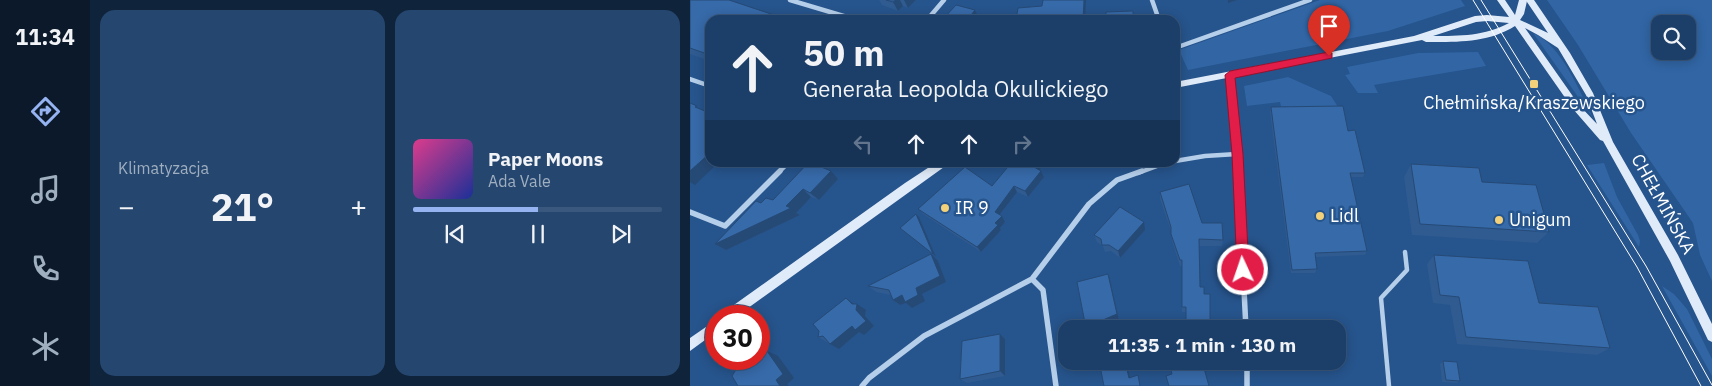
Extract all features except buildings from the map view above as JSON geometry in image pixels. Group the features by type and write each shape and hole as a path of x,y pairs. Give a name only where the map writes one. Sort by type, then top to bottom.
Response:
{"street":[{"path":"790,0 840,15"},
{"path":"931,15 944,0"},
{"path":"1152,0 1158,15"},
{"path":"1180,46 1310,0"},
{"name":"CHEŁMIŃSKA","path":"1501,0 1576,107 1609,143"},
{"path":"1415,39 1469,38 1494,34 1506,28 1515,20 1522,10 1522,0"},
{"name":"CHEŁMIŃSKA","path":"1530,0 1561,46 1590,95 1609,143 1674,258 1712,336"},
{"path":"1180,84 1415,39 1475,19 1492,17 1515,20"},
{"name":"CHEŁMIŃSKA","path":"1515,20 1540,31 1561,46"},
{"path":"1230,75 1237,154 1246,320"},
{"path":"690,79 705,84"},
{"path":"1180,160 1237,154"},
{"path":"690,212 725,226 784,167"},
{"path":"743,305 938,167"},
{"path":"862,386 924,336 1032,278 1089,204 1117,180 1151,167"},
{"path":"1032,278 1043,290 1056,386"},
{"path":"690,344 705,333"},
{"path":"1247,386 1248,370"}],"lane":[{"path":"1390,386 1381,298 1407,270 1405,252"}],"shaded area":[{"path":"1320,0 1461,0 1465,6 1388,31 1188,70 1180,50"},
{"path":"1547,0 1712,0 1712,281 1700,255 1693,223 1631,133 1578,45"},
{"path":"1533,33 1544,39 1562,59 1595,121"},
{"path":"1478,52 1486,66 1374,85 1378,93 1358,93 1345,75 1350,74 1347,67 1418,53"},
{"path":"1288,77 1331,96 1340,110 1282,111 1280,102 1247,106 1244,86"},
{"path":"1604,163 1617,197 1638,235 1639,247 1587,165"},
{"path":"1662,286 1674,294 1687,309 1712,359 1712,376"}],"tram line":[{"path":"1473,0 1637,267 1701,386"},
{"path":"1481,0 1646,266 1712,385"}],"place":[{"name":"Chełmińska/Kraszewskiego","path":"1534,84"},
{"name":"IR 9","path":"945,208"},
{"name":"Lidl","path":"1320,216"},
{"name":"Unigum","path":"1499,220"}],"route":[{"path":"1243,270 1237,154 1230,75 1329,56"}]}
